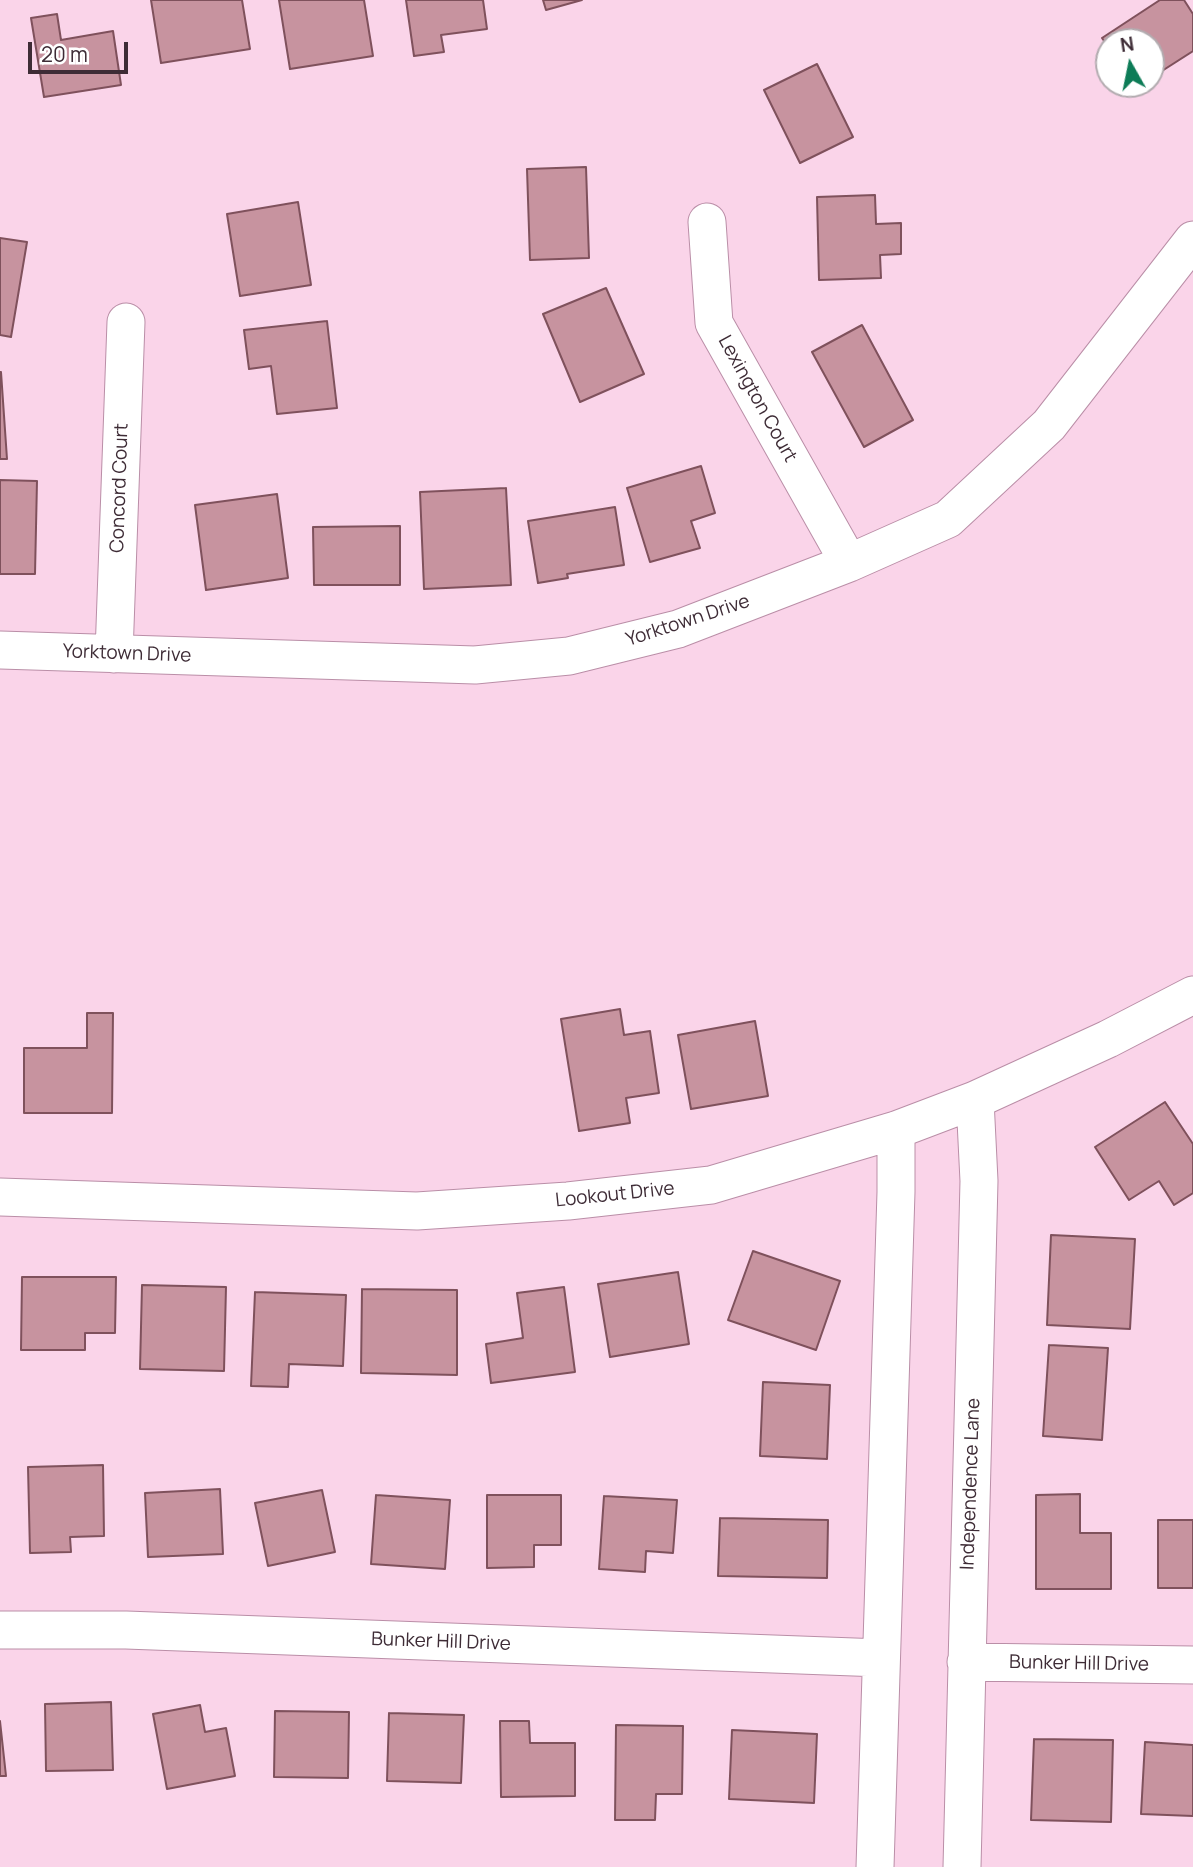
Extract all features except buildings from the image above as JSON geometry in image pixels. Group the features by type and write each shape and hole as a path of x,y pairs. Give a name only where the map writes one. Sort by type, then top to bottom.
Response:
{"street":[{"name":"Lexington Court","path":"707,222 714,323 849,563"},
{"name":"Yorktown Drive","path":"0,650 475,665 569,656 678,629 849,563 948,519 1049,425 1193,240"},
{"name":"Concord Court","path":"114,654 126,322"},
{"name":"Lookout Drive","path":"0,1197 417,1211 568,1201 710,1185 896,1130 975,1100 1108,1039 1193,995"},
{"name":"Independence Lane","path":"962,1867 979,1181 975,1100"},
{"path":"875,1867 896,1206 896,1130"},
{"name":"Bunker Hill Drive","path":"0,1630 126,1630 881,1658"},
{"name":"Bunker Hill Drive","path":"966,1662 1193,1665"}]}
